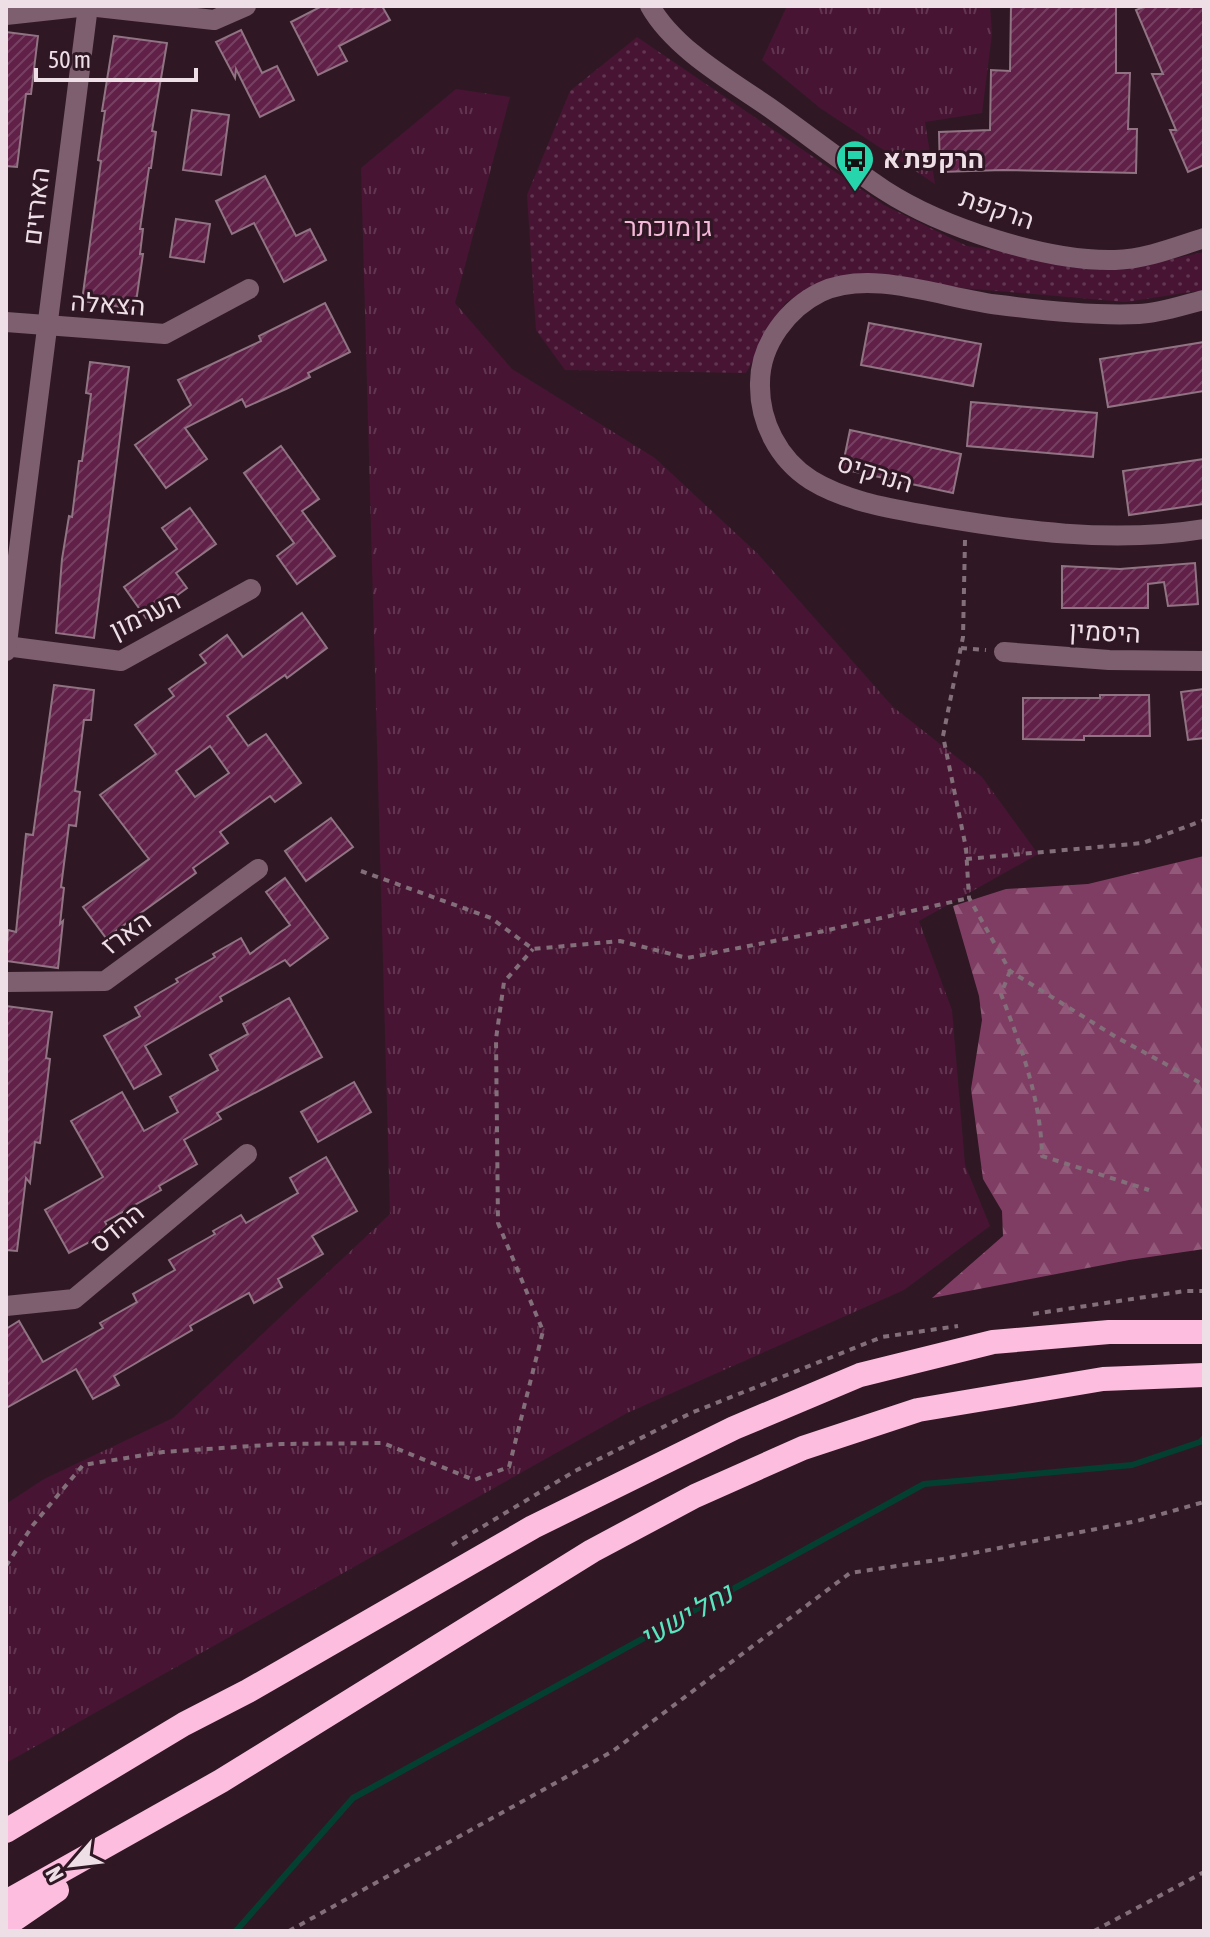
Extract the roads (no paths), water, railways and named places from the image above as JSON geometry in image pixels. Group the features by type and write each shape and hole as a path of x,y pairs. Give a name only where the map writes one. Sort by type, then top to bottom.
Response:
{"highway":[{"path":"6,1831 184,1724 248,1691 533,1527 734,1428 860,1375 993,1342 1109,1332 1204,1332"},
{"path":"6,1925 221,1781 592,1551 695,1496 803,1448 918,1410 1103,1379 1204,1375"},
{"path":"6,1902 221,1781"}],"street":[{"path":"6,15 88,6 214,20 246,6"},
{"name":"הארזים","path":"6,647 88,6"},
{"name":"הרקפת","path":"650,6 693,53 887,192 972,233 1043,252 1117,260 1155,253 1204,238"},
{"name":"הנרקיס","path":"1204,300 1140,314 1052,311 995,305 875,282 842,285 794,308 766,353 759,381 768,431 785,457 810,479 837,492 887,508 965,522 1067,533 1130,535 1204,529"},
{"name":"הצאלה","path":"6,322 165,334 249,289"},
{"name":"הערמון","path":"6,647 121,661 251,589"},
{"name":"היסמין","path":"1004,652 1109,660 1204,661"},
{"name":"הארז","path":"6,982 105,981 258,869"},
{"name":"ההדס","path":"6,1306 74,1299 247,1154"}],"waterway":[{"name":"נחל ישעי","path":"236,1931 353,1798 924,1484 1132,1465 1204,1438"}],"place":[{"name":"הרקפת א","path":"855,193"}],"park label":[{"name":"גן מוכתר","path":"668,227"}]}
